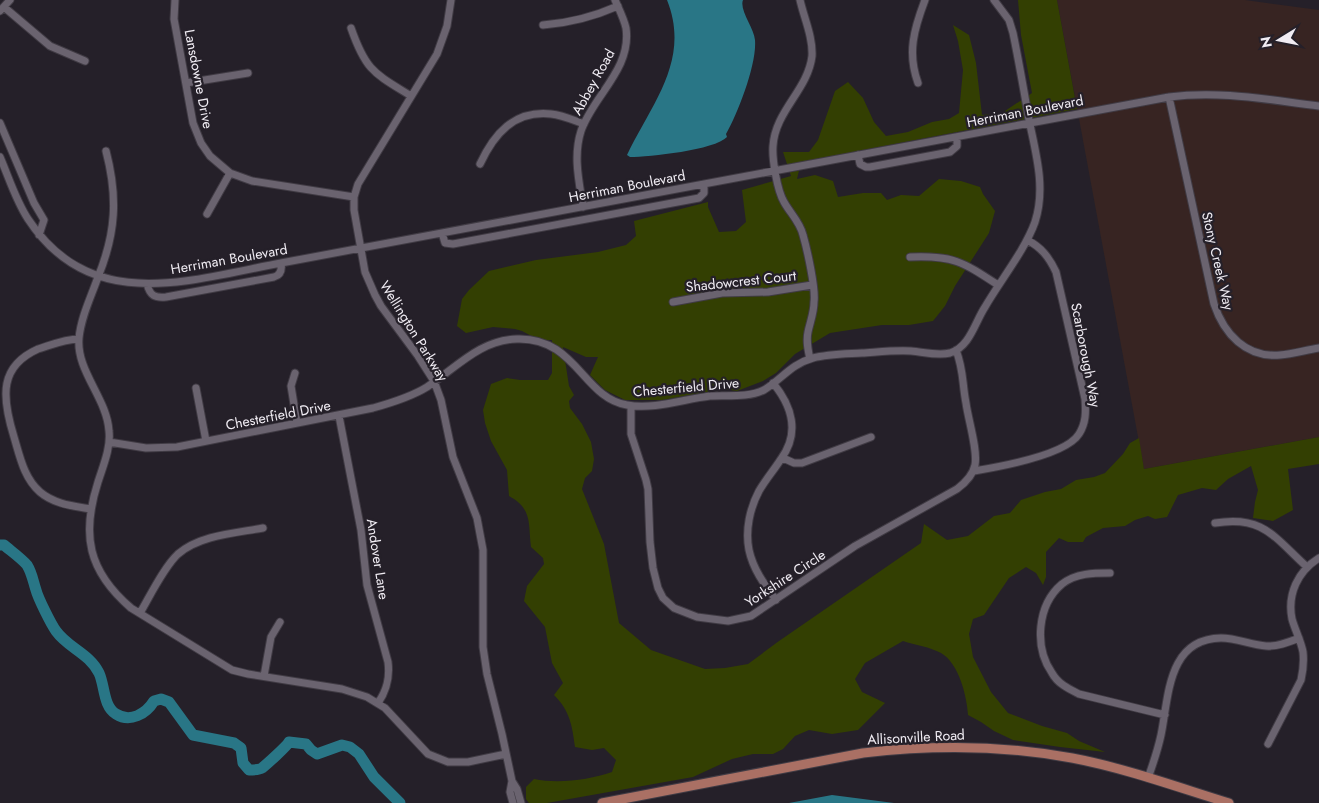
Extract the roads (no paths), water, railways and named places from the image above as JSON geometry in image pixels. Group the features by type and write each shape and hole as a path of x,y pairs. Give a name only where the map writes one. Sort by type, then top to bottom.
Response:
{"main road":[{"name":"Allisonville Road","path":"602,803 846,756 890,750 930,748 1027,752 1087,762 1148,778 1229,803"}],"street":[{"path":"10,0 2,9 50,46 85,61"},
{"name":"Lansdowne Drive","path":"175,0 174,19 193,123 201,143 210,156 230,173 252,181 354,198"},
{"name":"Wellington Parkway","path":"451,0 447,26 433,60 358,184 354,198 354,216 365,272 375,295 434,382 441,400 453,456 477,518 482,542 483,647 487,674 512,781 517,789 521,803"},
{"path":"800,0 812,49 809,72 777,125 773,146 776,171 784,201 802,231 815,300 807,338 810,359"},
{"path":"918,83 912,68 912,48 916,25 925,0"},
{"path":"974,471 976,459 964,396 963,370 956,350 969,338 980,314 1027,240 1037,215 1041,188 1012,27 1004,12 994,0"},
{"path":"543,25 564,24 586,19 616,3"},
{"name":"Abbey Road","path":"583,206 576,164 578,143 591,110 616,71 624,53 626,28 616,3"},
{"path":"350,28 360,54 373,72 411,96"},
{"path":"186,83 248,73"},
{"name":"Herriman Boulevard","path":"0,157 27,218 48,244 70,262 99,276 118,282 147,284 174,282 281,263 1169,97 1222,94 1319,106"},
{"name":"Stony Creek Way","path":"1169,97 1214,304 1222,325 1237,342 1258,352 1281,355 1319,348"},
{"path":"480,164 496,136 504,128 519,119 534,115 550,114 584,124"},
{"path":"0,123 30,193 44,220 39,235"},
{"path":"858,155 860,164 870,167 950,152 957,146 957,137"},
{"path":"106,151 112,172 115,208 110,244 81,326 79,339 83,362 106,415 110,431 109,442 90,508 89,527 91,547 105,582 117,596 140,613 232,670 342,689 367,697 394,716 423,749 436,758 448,762 461,763 506,754"},
{"path":"206,214 230,173"},
{"path":"442,232 443,239 449,244 481,239 699,198 704,193 704,184"},
{"name":"Scarborough Way","path":"974,471 1058,449 1077,436 1085,420 1085,399 1056,272 1052,263 1040,248 1027,240"},
{"path":"910,257 948,258 968,266 998,285"},
{"path":"147,284 152,296 155,298 166,297 274,277 281,272 281,263"},
{"name":"Shadowcrest Court","path":"673,302 722,293 768,292 812,285"},
{"path":"79,339 67,340 16,357 3,371 0,387 28,478 40,492 52,500 61,504 90,508"},
{"name":"Chesterfield Drive","path":"109,442 132,447 162,448 206,442 391,404 426,387 484,347 503,341 519,339 550,346 563,354 603,394 617,403 631,406 645,406 713,396 747,395 764,390 789,369 820,356 903,351 940,354 956,350"},
{"path":"295,373 291,386 298,423"},
{"path":"773,383 785,398 792,419 792,434 783,458 760,490 753,505 748,527 749,549 752,562 759,577 776,600"},
{"path":"196,388 206,442"},
{"name":"Yorkshire Circle","path":"631,406 631,434 648,489 650,542 658,588 663,598 674,608 687,614 721,621 751,616 856,546 957,489 964,484 974,471"},
{"name":"Andover Lane","path":"339,416 361,530 367,584 388,662 387,687 378,703"},
{"path":"783,458 794,463 802,463 871,437"},
{"path":"1215,523 1237,520 1255,524 1271,534 1307,567"},
{"path":"140,613 171,562 184,550 201,541 263,528"},
{"path":"1268,744 1300,680 1303,655 1292,619 1291,601 1297,580 1307,567 1319,558"},
{"path":"1110,573 1083,574 1062,584 1054,593 1043,612 1041,621 1041,641 1045,659 1056,679 1079,694 1165,715"},
{"path":"264,676 271,637 280,622"},
{"path":"1148,778 1161,737 1168,687 1173,672 1182,658 1195,646 1221,638 1268,646 1299,638"},
{"name":"Wellington Parkway","path":"512,781 510,792 513,803"}],"water":[{"path":"667,0 743,0 743,9 755,40 750,75 736,114 726,134 727,137 720,142 696,149 666,154 630,157 627,155 657,99 671,62 674,42 673,22"},
{"path":"832,795 894,803 789,803"}],"waterway":[{"path":"0,545 4,545 27,565 39,599 54,628 66,642 95,666 101,678 109,706 116,714 127,718 137,716 147,710 154,701 161,699 169,702 193,735 234,743 241,748 243,763 249,770 262,768 289,742 306,744 317,754 342,745 350,747 359,754 374,777 400,803"}]}
